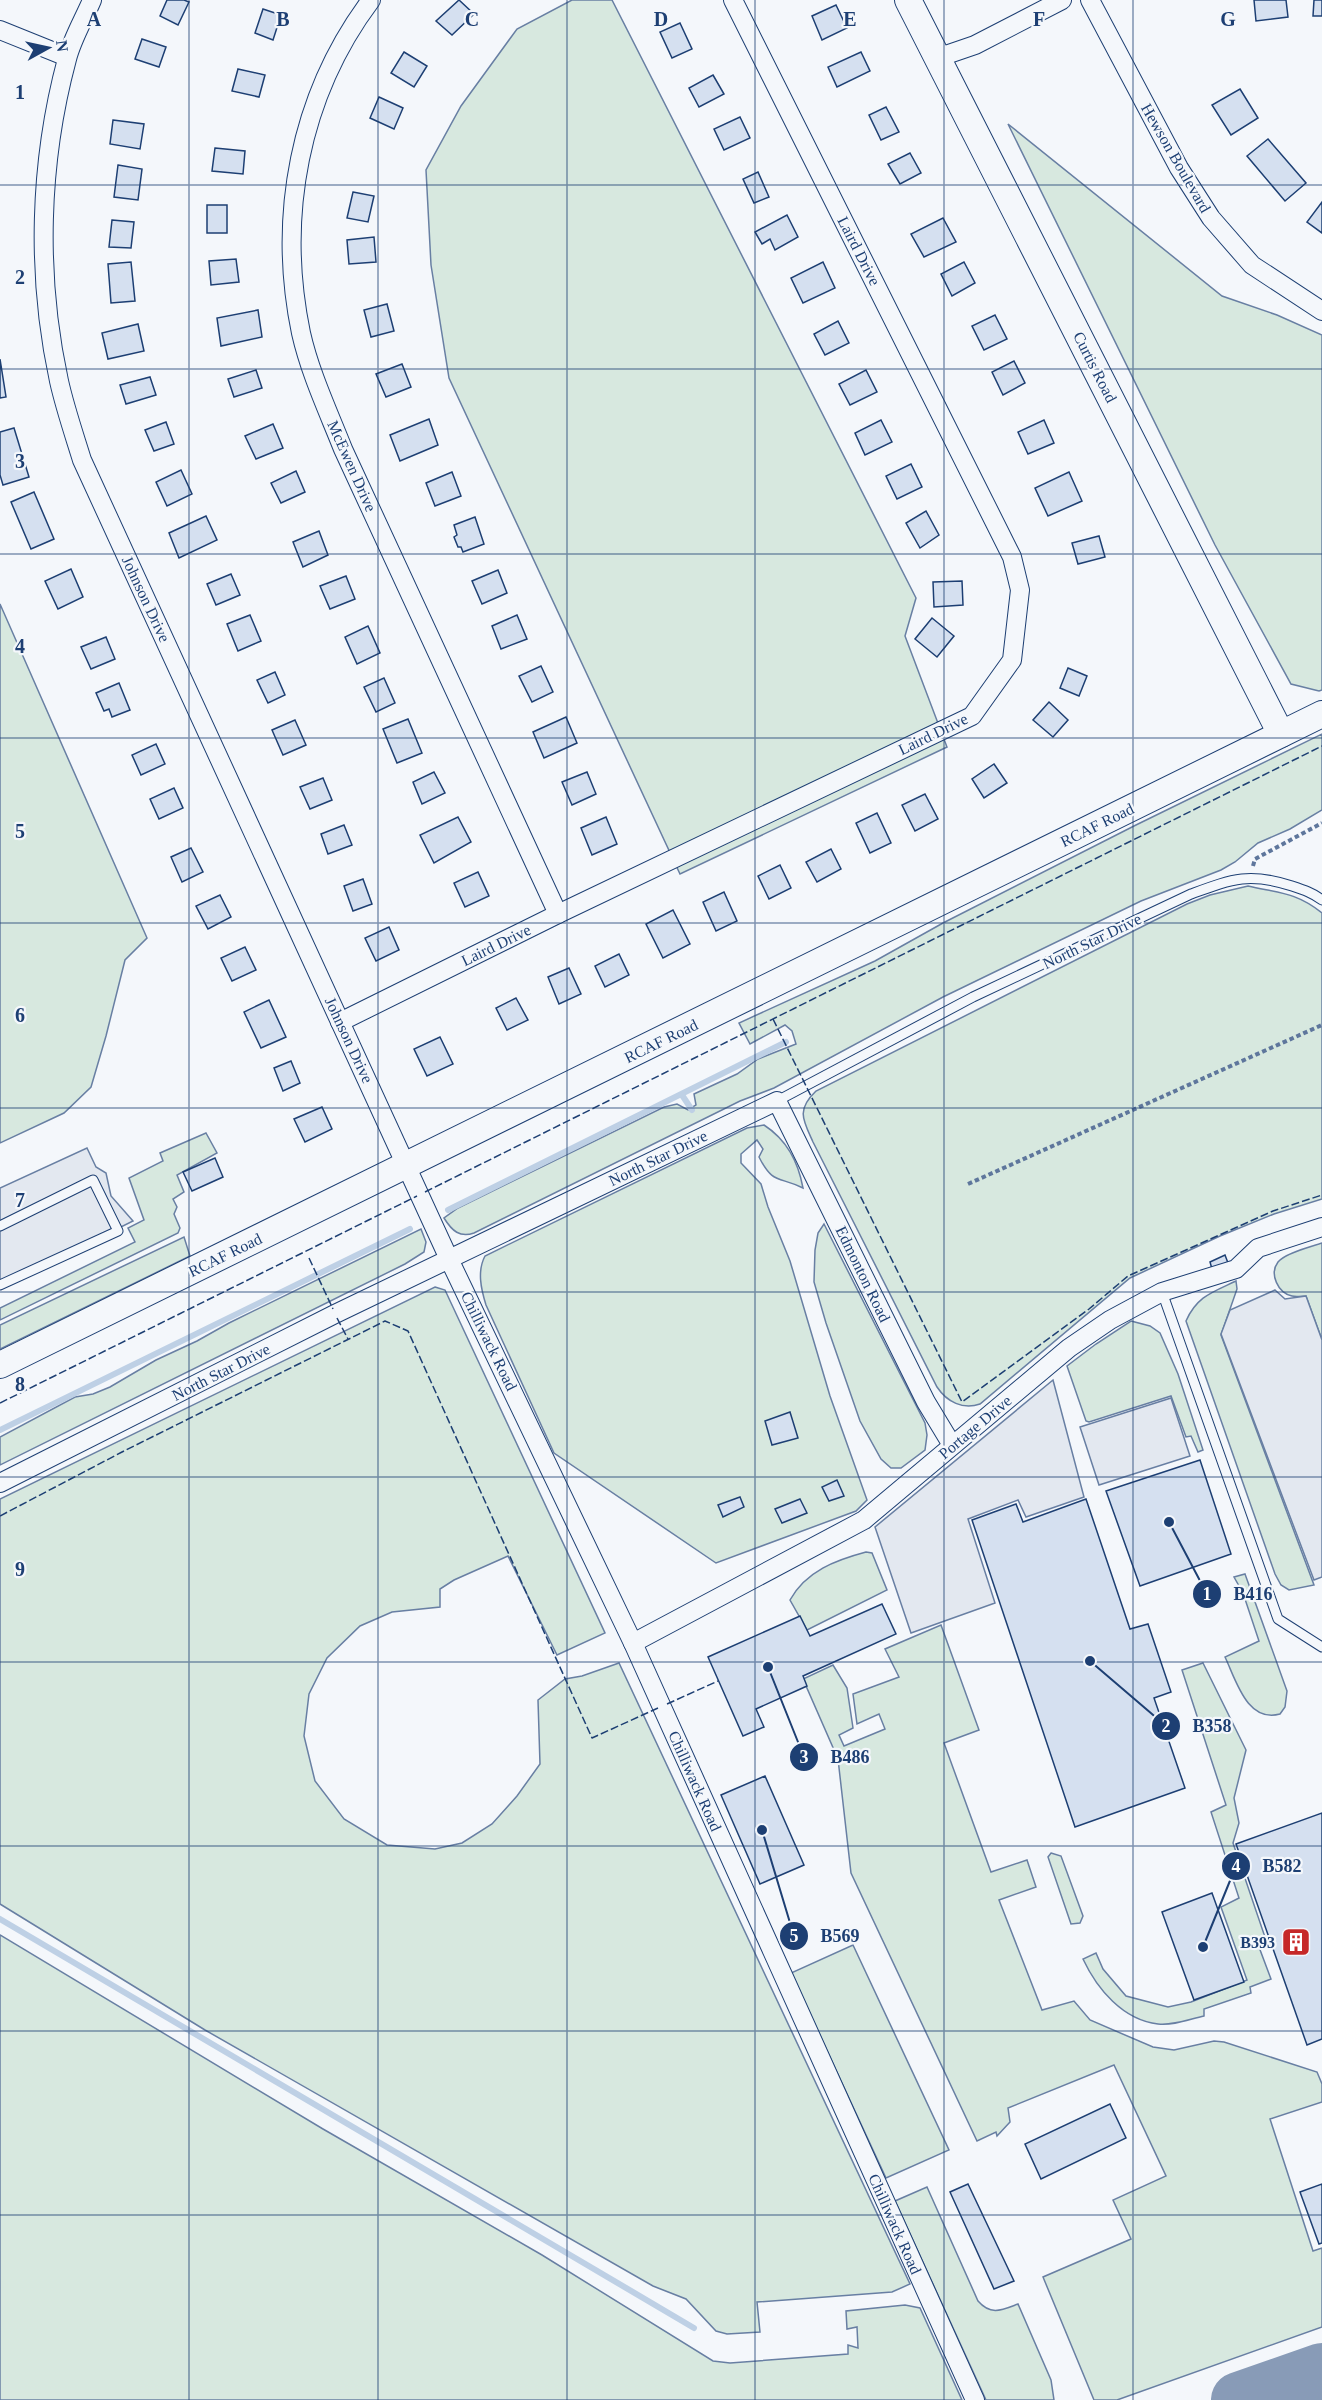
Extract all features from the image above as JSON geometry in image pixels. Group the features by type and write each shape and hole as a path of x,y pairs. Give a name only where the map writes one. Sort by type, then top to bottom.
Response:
{"main road":[{"name":"Curtis Road","path":"908,0 1281,734"},
{"name":"RCAF Road","path":"0,1365 1322,714"}],"street":[{"name":"Johnson Drive","path":"92,0 67,57 46,174 43,262 48,319 59,382 82,460 407,1166"},
{"name":"McEwen Drive","path":"371,0 354,22 332,62 313,111 297,166 291,247 294,292 302,335 317,385 344,449 558,914"},
{"name":"Laird Drive","path":"340,1022 558,914 972,716 1012,660 1020,590 1012,557 733,0"},
{"path":"938,58 975,45 1062,0"},
{"name":"Hewson Boulevard","path":"1090,0 1179,168 1211,218 1252,265 1322,311"},
{"path":"0,30 67,57"},
{"name":"North Star Drive","path":"0,1483 335,1314 777,1101"},
{"name":"Edmonton Road","path":"777,1101 926,1402 952,1445"},
{"name":"Chilliwack Road","path":"407,1166 633,1643 975,2400"},
{"name":"Portage Drive","path":"633,1643 864,1520 1069,1348 1110,1320 1161,1292 1236,1269 1258,1248 1322,1227"}],"lane":[{"name":"North Star Drive","path":"777,1101 973,998 1191,894 1225,882 1251,877 1276,881 1313,893 1322,900"},
{"path":"0,1226 93,1180 118,1231 0,1285"},
{"path":"1161,1292 1278,1619 1322,1647"}],"path":[{"path":"1251,877 1255,859 1322,823"},
{"path":"968,1184 1322,1025"}],"shaded area":[{"path":"572,0 612,0 916,598 905,636 947,747 680,874 449,378 431,265 426,170 461,106 517,29"},
{"path":"1008,124 1222,296 1277,315 1322,335 1322,690 1291,684 1215,545"},
{"path":"0,604 147,938 125,960 91,1087 64,1113 0,1143"},
{"path":"1322,734 1322,810 1290,829 1258,843 1221,870 1141,901 943,997 774,1088 740,1101 474,1233 460,1234 450,1227 444,1218 458,1208 664,1107 677,1104 688,1110 696,1105 694,1094 737,1074 758,1059 796,1044 792,1031 785,1025 750,1044 739,1023 875,961 943,923"},
{"path":"1248,886 1295,897 1322,913 1322,1199 1274,1214 1220,1236 1130,1278 980,1404 968,1406 951,1401 937,1387 813,1142 804,1121 806,1104 816,1091 1187,904 1210,895"},
{"path":"764,1125 779,1137 795,1160 803,1188 768,1172 759,1157 763,1149 757,1140 741,1154 741,1163 761,1184 790,1261 830,1396 867,1500 856,1511 716,1563 554,1453 486,1305 480,1274 485,1256 747,1128"},
{"path":"206,1133 217,1153 177,1175 184,1192 173,1199 177,1207 174,1214 180,1228 178,1233 0,1320 0,1308 135,1242 128,1228 144,1220 129,1178 163,1161 160,1153"},
{"path":"87,1148 96,1167 106,1173 111,1196 133,1221 0,1287 0,1188"},
{"path":"824,1224 925,1423 927,1435 925,1450 901,1468 891,1468 881,1459 860,1421 826,1323 814,1282 815,1250 818,1233"},
{"path":"421,1229 426,1242 424,1252 405,1264 0,1465 0,1437 75,1397 93,1394 110,1387 156,1360"},
{"path":"184,1237 190,1256 0,1349 0,1325"},
{"path":"1322,1243 1322,1340 1306,1296 1292,1296 1283,1291 1276,1282 1274,1272 1281,1259"},
{"path":"1236,1281 1237,1289 1221,1335 1314,1585 1289,1590 1281,1585 1275,1574 1186,1321 1201,1300"},
{"path":"435,1287 445,1290 605,1633 557,1655 508,1556 454,1580 440,1589 440,1607 392,1612 360,1626 327,1658 309,1694 304,1736 315,1781 344,1819 387,1845 435,1849 462,1843 492,1824 517,1796 540,1764 538,1700 565,1679 582,1676 619,1663 910,2284 892,2292 757,2302 760,2332 727,2334 716,2331 686,2299 653,2286 205,2030 0,1904 0,1499"},
{"path":"1275,1290 1285,1299 1306,1296 1322,1340 1322,1577 1314,1580 1221,1334 1230,1310"},
{"path":"1131,1321 1150,1326 1160,1333 1178,1374 1203,1450 1198,1452 1191,1436 1186,1437 1171,1396 1089,1422 1086,1421 1067,1366"},
{"path":"1053,1380 1084,1497 1026,1517 1018,1500 968,1519 995,1603 911,1633 875,1527"},
{"path":"1171,1398 1190,1456 1099,1485 1080,1427"},
{"path":"866,1552 872,1553 887,1590 807,1630 790,1600 797,1590 804,1581 823,1568"},
{"path":"1245,1574 1287,1691 1285,1707 1280,1714 1269,1715 1251,1706 1244,1698 1225,1657 1259,1641 1243,1593 1234,1577"},
{"path":"941,1625 979,1730 944,1743 991,1872 1027,1860 1036,1887 999,1900 1042,2010 1074,2001 1090,2020 1153,2047 1174,2050 1214,2041 1224,2042 1317,2072 1322,2084 1322,2102 1270,2119 1313,2251 1322,2248 1322,2327 1117,2400 1094,2400 1043,2277 1131,2239 1113,2200 1166,2176 1114,2065 1008,2108 1010,2122 997,2136 996,2132 977,2141 851,1873 838,1759 803,1679 833,1665 847,1688 853,1728 839,1735 844,1746 885,1729 879,1714 857,1724 853,1694 899,1677 885,1649"},
{"path":"1203,1663 1246,1750 1234,1798 1239,1823 1233,1843 1267,1943 1259,1947 1271,1979 1250,1987 1251,1993 1204,2009 1204,2016 1175,2023 1158,2024 1145,2021 1123,2010 1104,1992 1083,1959 1096,1953 1103,1969 1126,1996 1168,2007 1191,2002 1247,1980 1221,1907 1239,1898 1211,1812 1226,1805 1182,1670"},
{"path":"1051,1853 1061,1856 1083,1916 1080,1923 1071,1924 1048,1857"},
{"path":"0,1935 323,2129 542,2255 713,2361 730,2363 848,2354 848,2345 858,2348 857,2327 847,2329 846,2311 905,2305 920,2308 962,2400 0,2400"},
{"path":"853,1945 949,2150 886,2178 791,1973"},
{"path":"927,2187 978,2301 987,2309 992,2310 1002,2310 1018,2304 1051,2380 1054,2400 986,2400 895,2201"}],"building":[{"path":"167,0 189,2 178,25 160,16"},
{"path":"459,0 474,14 452,35 436,21"},
{"path":"1254,0 1286,0 1288,17 1256,21"},
{"path":"1314,0 1322,0 1322,16 1313,16"},
{"path":"836,5 847,28 822,40 812,16"},
{"path":"263,9 281,15 273,40 255,33"},
{"path":"680,23 692,49 672,58 660,32"},
{"path":"142,39 166,47 159,67 135,59"},
{"path":"404,52 427,66 414,87 391,73"},
{"path":"861,52 870,71 837,87 828,67"},
{"path":"238,69 265,75 259,97 232,91"},
{"path":"713,75 724,94 699,107 689,88"},
{"path":"1240,89 1258,118 1231,135 1212,105"},
{"path":"379,97 403,108 394,129 370,118"},
{"path":"886,107 899,132 881,140 869,115"},
{"path":"740,117 750,138 724,150 714,129"},
{"path":"113,120 144,124 140,149 110,144"},
{"path":"1268,139 1306,183 1285,201 1247,156"},
{"path":"215,148 245,151 243,174 212,171"},
{"path":"910,153 921,173 900,184 888,164"},
{"path":"118,165 142,169 138,200 114,197"},
{"path":"758,172 769,197 754,203 743,179"},
{"path":"353,192 374,196 368,222 347,218"},
{"path":"1322,202 1322,233 1307,222"},
{"path":"207,205 227,205 227,233 207,233"},
{"path":"787,215 798,237 775,250 770,239 762,244 755,232"},
{"path":"943,218 956,242 924,257 911,234"},
{"path":"112,220 134,222 131,248 109,247"},
{"path":"374,237 376,262 349,264 347,240"},
{"path":"236,259 239,282 211,285 209,261"},
{"path":"131,262 135,301 111,303 108,264"},
{"path":"823,262 835,288 803,303 791,278"},
{"path":"964,262 975,283 952,296 941,274"},
{"path":"387,304 394,331 371,337 364,310"},
{"path":"258,310 262,337 221,346 217,318"},
{"path":"995,315 1007,339 984,350 972,326"},
{"path":"838,321 849,343 825,355 814,334"},
{"path":"138,324 144,351 108,359 102,333"},
{"path":"0,359 6,397 0,398"},
{"path":"1014,361 1025,383 1003,395 992,372"},
{"path":"402,364 411,387 386,397 376,374"},
{"path":"256,370 262,388 234,397 228,379"},
{"path":"866,370 877,392 850,405 839,384"},
{"path":"150,377 156,395 126,404 120,385"},
{"path":"429,419 438,445 400,461 390,435"},
{"path":"881,420 892,442 865,455 855,433"},
{"path":"1044,420 1054,443 1028,454 1018,432"},
{"path":"166,422 174,444 154,451 145,430"},
{"path":"273,424 283,448 256,459 245,436"},
{"path":"14,428 29,477 3,485 0,475 0,432"},
{"path":"911,464 922,487 897,499 886,476"},
{"path":"181,470 192,494 167,506 156,482"},
{"path":"296,471 305,492 281,503 271,483"},
{"path":"452,472 461,496 435,506 426,483"},
{"path":"1069,472 1082,501 1048,516 1035,488"},
{"path":"34,492 54,539 31,549 11,502"},
{"path":"926,511 939,535 920,548 906,523"},
{"path":"206,516 217,540 179,558 169,533"},
{"path":"475,517 484,544 463,552 454,537 457,535 454,525"},
{"path":"319,531 328,555 303,567 293,542"},
{"path":"1099,536 1105,557 1078,564 1072,543"},
{"path":"71,569 83,597 58,609 45,581"},
{"path":"498,570 507,593 482,604 472,581"},
{"path":"231,574 240,595 216,605 207,584"},
{"path":"346,576 355,599 330,609 320,586"},
{"path":"962,581 963,605 934,607 933,582"},
{"path":"250,615 261,641 238,651 227,624"},
{"path":"517,615 527,639 501,649 492,626"},
{"path":"932,618 954,636 937,657 915,639"},
{"path":"368,626 380,653 357,664 345,637"},
{"path":"106,637 115,659 91,669 81,647"},
{"path":"541,666 553,692 532,702 519,676"},
{"path":"1068,668 1087,676 1079,696 1060,688"},
{"path":"275,672 285,695 268,703 257,680"},
{"path":"384,678 395,703 376,712 364,687"},
{"path":"119,683 130,710 112,717 109,709 104,711 96,693"},
{"path":"1049,702 1068,720 1053,737 1033,720"},
{"path":"566,717 577,743 544,758 533,732"},
{"path":"408,719 422,753 397,763 383,729"},
{"path":"295,720 306,745 283,755 272,730"},
{"path":"156,744 165,764 141,775 132,755"},
{"path":"994,764 1007,783 984,798 972,779"},
{"path":"434,772 445,793 422,804 413,782"},
{"path":"587,772 596,794 572,805 562,782"},
{"path":"323,778 332,800 310,809 300,787"},
{"path":"174,788 183,808 159,819 150,799"},
{"path":"925,794 938,819 915,831 902,805"},
{"path":"877,813 891,843 870,853 856,823"},
{"path":"458,817 471,842 434,863 420,835"},
{"path":"606,817 617,844 592,855 581,828"},
{"path":"344,825 352,845 328,854 321,834"},
{"path":"191,848 203,872 182,882 171,857"},
{"path":"831,849 841,869 817,882 806,862"},
{"path":"780,865 791,888 769,899 758,876"},
{"path":"478,872 489,896 465,907 454,883"},
{"path":"363,879 372,904 353,911 344,886"},
{"path":"724,892 737,921 716,931 703,902"},
{"path":"220,895 231,917 208,929 196,906"},
{"path":"673,910 690,944 663,958 646,924"},
{"path":"389,927 399,950 376,961 365,938"},
{"path":"245,947 256,970 232,981 221,958"},
{"path":"619,954 629,975 605,987 595,966"},
{"path":"569,968 581,994 559,1004 548,977"},
{"path":"516,998 528,1020 507,1030 496,1008"},
{"path":"269,1000 286,1037 261,1048 244,1012"},
{"path":"440,1037 453,1064 427,1076 414,1049"},
{"path":"291,1061 300,1083 283,1091 274,1068"},
{"path":"322,1107 332,1129 305,1142 294,1119"},
{"path":"215,1158 223,1177 192,1191 183,1172"},
{"path":"1225,1255 1228,1263 1212,1269 1210,1262"},
{"path":"790,1412 798,1438 772,1445 765,1421"},
{"path":"1200,1460 1231,1554 1140,1586 1106,1491"},
{"path":"837,1480 844,1496 829,1501 822,1487"},
{"path":"740,1497 744,1507 723,1517 718,1505"},
{"path":"800,1499 807,1513 782,1523 775,1509"},
{"path":"1086,1499 1130,1629 1148,1624 1171,1692 1154,1698 1185,1788 1075,1827 972,1520 1016,1504 1023,1522"},
{"path":"882,1604 896,1634 803,1676 807,1686 756,1709 764,1727 743,1736 708,1657 800,1616 810,1636"},
{"path":"765,1776 804,1865 760,1884 721,1795"},
{"name":"B393","path":"1322,1813 1322,2039 1307,2045 1236,1844"},
{"path":"1212,1893 1244,1982 1194,2000 1162,1912"},
{"path":"1110,2104 1126,2138 1041,2179 1025,2144"},
{"path":"968,2184 1014,2281 994,2289 950,2192"},
{"path":"1322,2184 1322,2243 1319,2244 1300,2192"}],"waterway":[{"path":"448,1210 786,1042"},
{"path":"682,1095 692,1110"},
{"path":"0,1430 410,1229"},
{"path":"0,1919 694,2328"}],"taxiway":[{"path":"1239,2400 1322,2371"}],"fence":[{"path":"425,1192 1322,746"},
{"path":"773,1019 962,1402 1089,1309 1128,1276 1273,1211 1322,1195"},
{"path":"0,1403 417,1196"},
{"path":"309,1258 333,1309"},
{"path":"337,1318 348,1339"},
{"path":"0,1516 122,1452 385,1321 408,1331 592,1738 658,1708"},
{"path":"667,1704 718,1681"}],"place":[{"name":"B416","path":"1169,1522"},
{"name":"B358","path":"1090,1661"},
{"name":"B486","path":"768,1667"},
{"name":"B569","path":"762,1830"},
{"name":"B393","path":"1296,1942"},
{"name":"B582","path":"1203,1947"}]}
